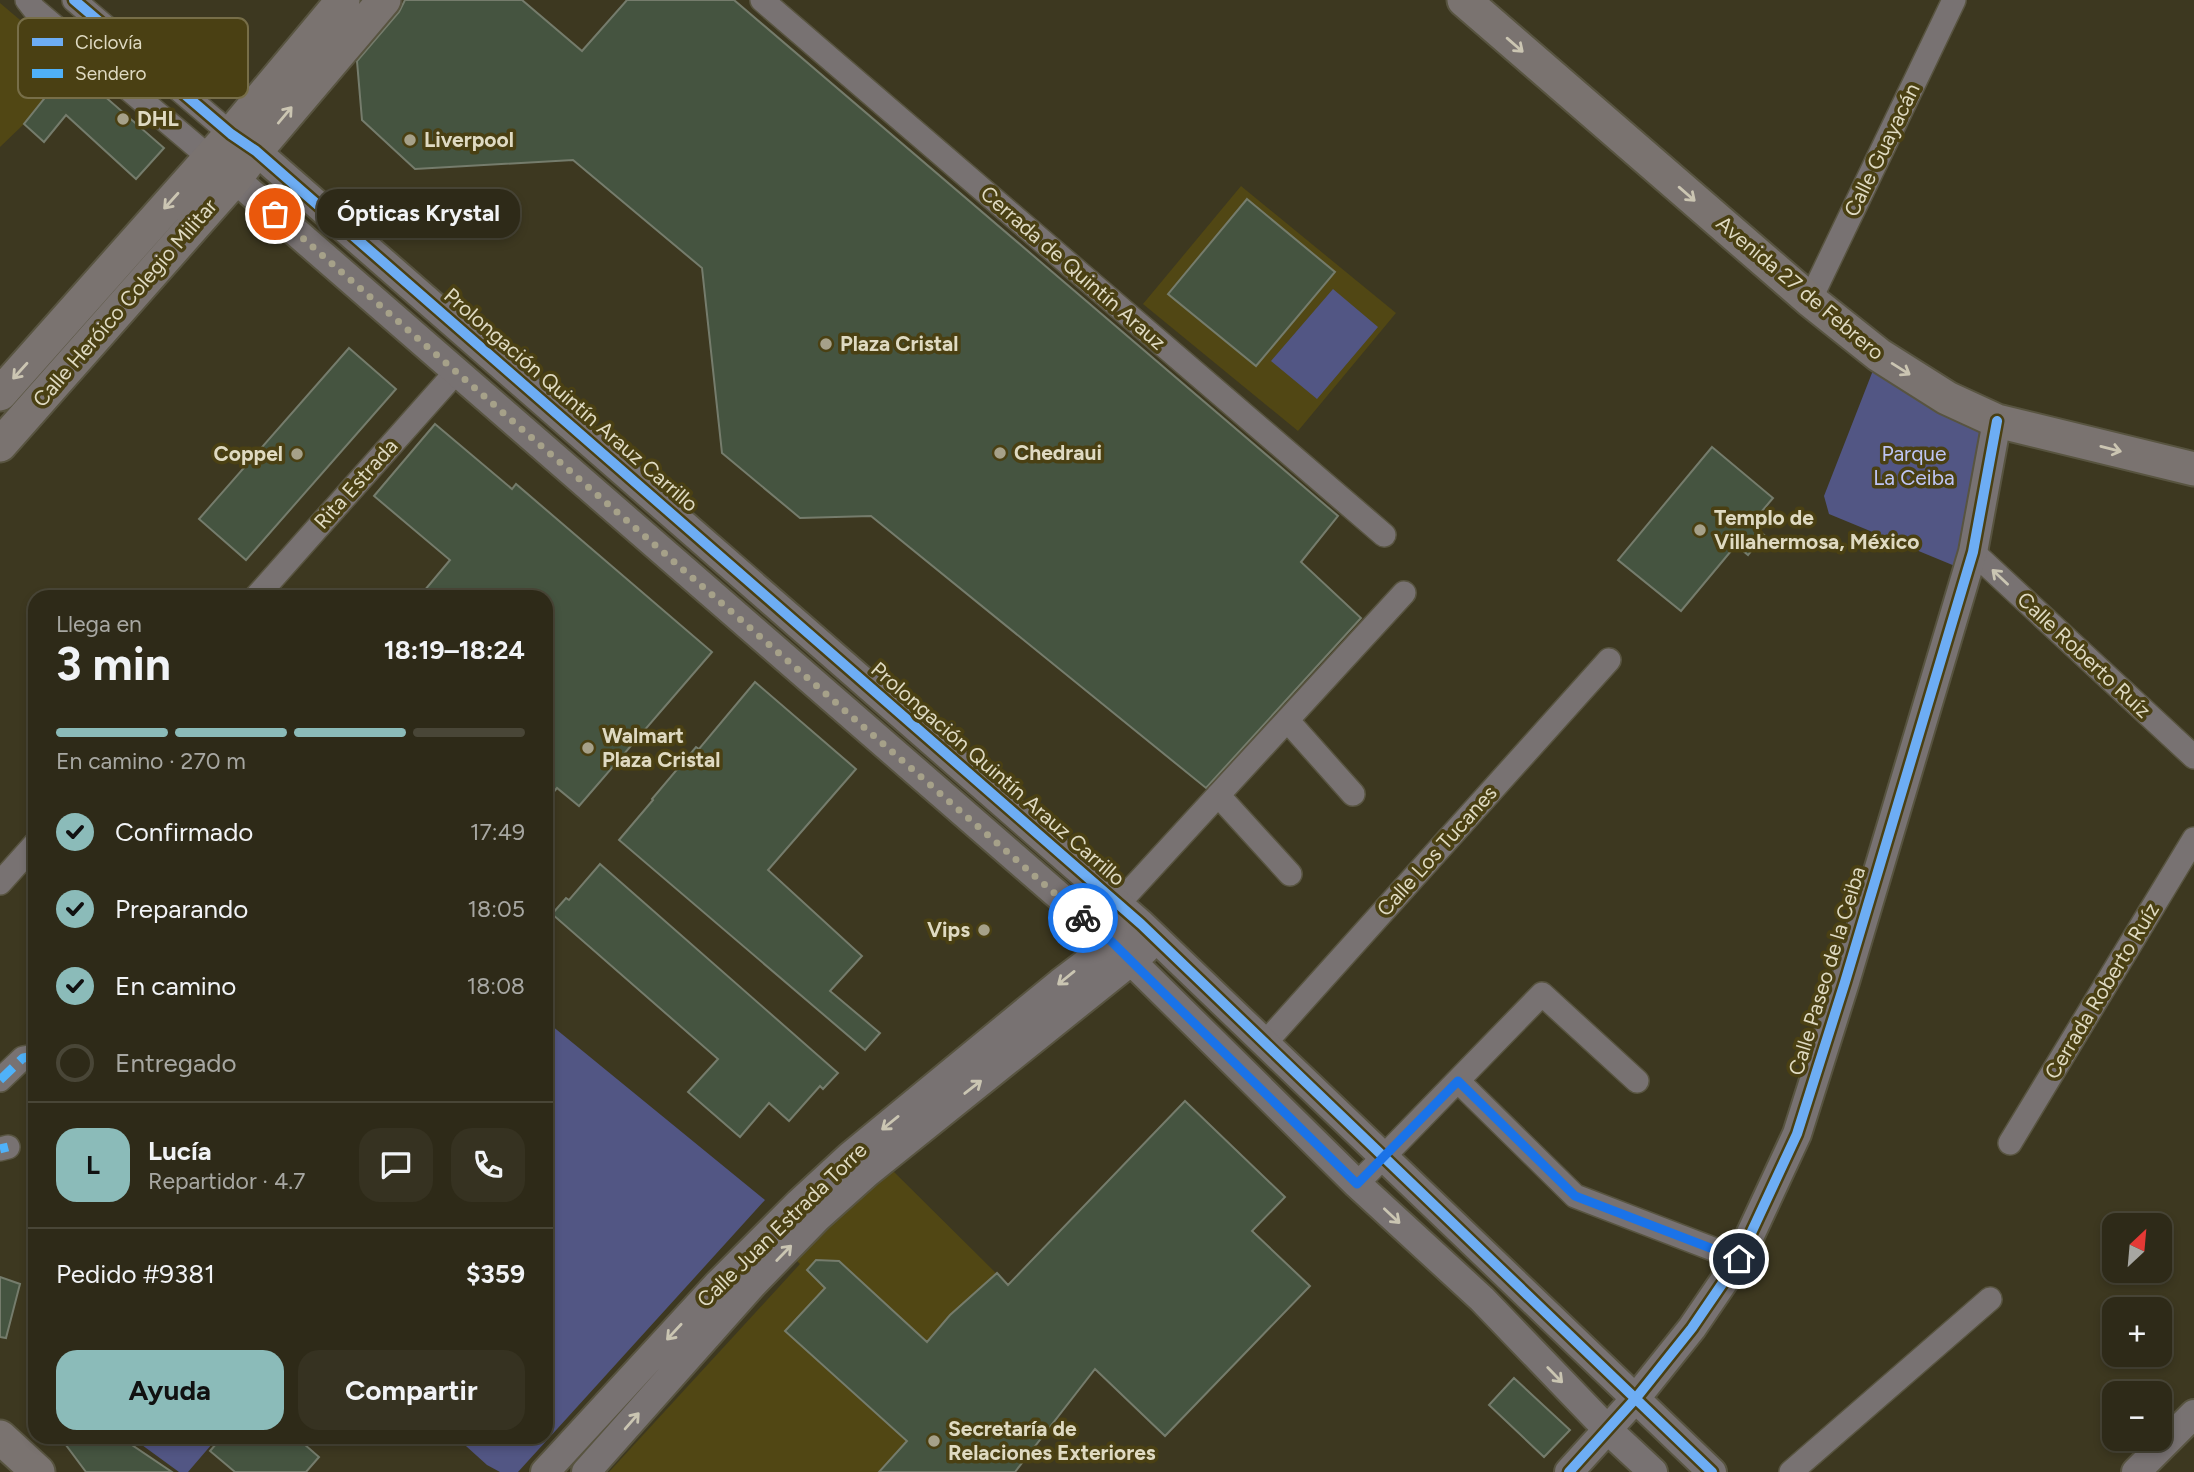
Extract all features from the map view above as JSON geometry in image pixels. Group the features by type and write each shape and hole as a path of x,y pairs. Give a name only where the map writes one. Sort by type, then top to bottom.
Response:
{"main road":[{"name":"Calle Heróico Colegio Militar","path":"0,444 235,179 232,148 343,0"},
{"name":"Calle Heróico Colegio Militar","path":"0,394 232,148 384,0"},
{"name":"Avenida 27 de Febrero","path":"1464,0 1810,300 1879,355 1947,398 1997,421 2194,469"},
{"path":"0,1437 38,1472"}],"street":[{"path":"27,0 47,18"},
{"path":"74,0 93,18"},
{"name":"Cerrada de Quintín Arauz","path":"761,0 1384,535"},
{"name":"Calle Guayacán","path":"1810,300 1954,0"},
{"path":"161,98 232,148"},
{"path":"179,98 232,148"},
{"name":"Prolongación Quintín Arauz Carrillo","path":"232,148 531,391 1118,904 1712,1472"},
{"path":"235,179 1112,942 1357,1184 1482,1299 1608,1430 1653,1472"},
{"name":"Rita Estrada","path":"262,590 456,372"},
{"path":"508,417 531,391"},
{"name":"Calle Paseo de la Ceiba","path":"1569,1472 1636,1398 1692,1328 1739,1259 1797,1134 1973,552 1997,421"},
{"name":"Calle Roberto Ruíz","path":"1973,552 2194,757"},
{"path":"1118,904 1404,593"},
{"name":"Calle Los Tucanes","path":"1265,1043 1609,660"},
{"path":"1287,720 1353,794"},
{"path":"952,804 974,778"},
{"path":"1218,795 1290,874"},
{"name":"Cerrada Roberto Ruíz","path":"2010,1143 2194,839"},
{"path":"0,883 28,852"},
{"name":"Calle Juan Estrada Torre","path":"545,1472 717,1285 850,1156 1112,942 1149,932"},
{"name":"Calle Juan Estrada Torre","path":"586,1472 753,1284 837,1200 950,1105 1132,963 1149,932"},
{"path":"1357,1184 1542,994 1637,1081"},
{"path":"0,1080 23,1058 28,1057"},
{"path":"1458,1081 1575,1196 1739,1259"},
{"path":"1791,1472 1990,1300"},
{"path":"2136,1472 2194,1415"}],"shaded area":[{"path":"0,3 18,18 18,98 45,98 24,124 0,147"},
{"path":"1241,186 1396,313 1298,431 1143,304"},
{"path":"887,1165 1008,1285 1015,1472 609,1472 800,1264 792,1256"}],"green space":[{"path":"1333,289 1378,327 1317,399 1271,361"},
{"name":"Parque La Ceiba","path":"1879,355 1997,421 1967,571 1829,514 1824,496"},
{"path":"553,1027 765,1200 553,1433"},
{"path":"141,1444 212,1444 188,1472 179,1472"},
{"path":"464,1444 543,1444 518,1472 500,1472 487,1465"}],"building":[{"path":"405,0 522,0 582,51 627,0 734,0 1338,516 1301,562 1361,618 1206,788 871,516 800,518 722,453 702,268 573,160 415,169 362,120 357,61 399,12"},
{"path":"45,98 107,98 164,148 136,179 66,115 44,142 24,124"},
{"path":"1247,199 1335,272 1256,366 1168,294"},
{"name":"Coppel","path":"349,348 396,389 246,560 199,519"},
{"name":"Walmart Plaza Cristal","path":"435,424 512,489 516,484 712,652 579,806 557,788 553,793 553,590 425,590 450,560 374,496"},
{"name":"Templo de Villahermosa, México","path":"1712,447 1773,498 1751,524 1764,535 1748,555 1736,545 1681,611 1618,560"},
{"path":"755,682 856,769 768,870 862,956 830,991 880,1033 865,1050 619,840 696,747 699,749"},
{"path":"600,864 838,1073 823,1089 820,1086 789,1121 769,1103 740,1137 688,1092 718,1059 553,915 566,898 569,900"},
{"path":"1185,1101 1285,1197 1252,1231 1310,1286 1165,1436 1095,1369 1015,1472 879,1472 907,1441 785,1331 825,1288 807,1270 816,1260 839,1261 927,1342 950,1315 997,1273 1008,1285"},
{"path":"0,1277 20,1284 6,1338 0,1337"},
{"path":"1514,1378 1570,1430 1544,1457 1489,1405"},
{"path":"65,1444 130,1444 172,1472 86,1472"},
{"path":"216,1444 304,1444 319,1457 306,1472 235,1472 210,1451"}],"marked path":[{"path":"0,1080 23,1058 28,1057"},
{"path":"0,1149 8,1147"}],"cycle path":[{"path":"74,0 95,18"},
{"path":"189,98 231,134 256,151 1141,924 1712,1472"},
{"path":"1569,1472 1636,1398 1692,1328 1739,1259 1797,1134 1973,552 1997,421"}],"way so far":[{"path":"275,214 1083,918"}],"place":[{"name":"DHL","path":"123,119"},
{"name":"Liverpool","path":"410,140"},
{"name":"Ópticas Krystal","path":"275,214"},
{"name":"Plaza Cristal","path":"826,344"},
{"name":"Chedraui","path":"1000,453"},
{"name":"Coppel","path":"297,454"},
{"name":"Templo de Villahermosa, México","path":"1700,530"},
{"name":"Walmart Plaza Cristal","path":"588,748"},
{"name":"Vips","path":"984,930"},
{"name":"Secretaría de Relaciones Exteriores","path":"934,1441"}],"route":[{"path":"1083,918 1112,942 1357,1184 1458,1081 1575,1196 1739,1259"}]}
